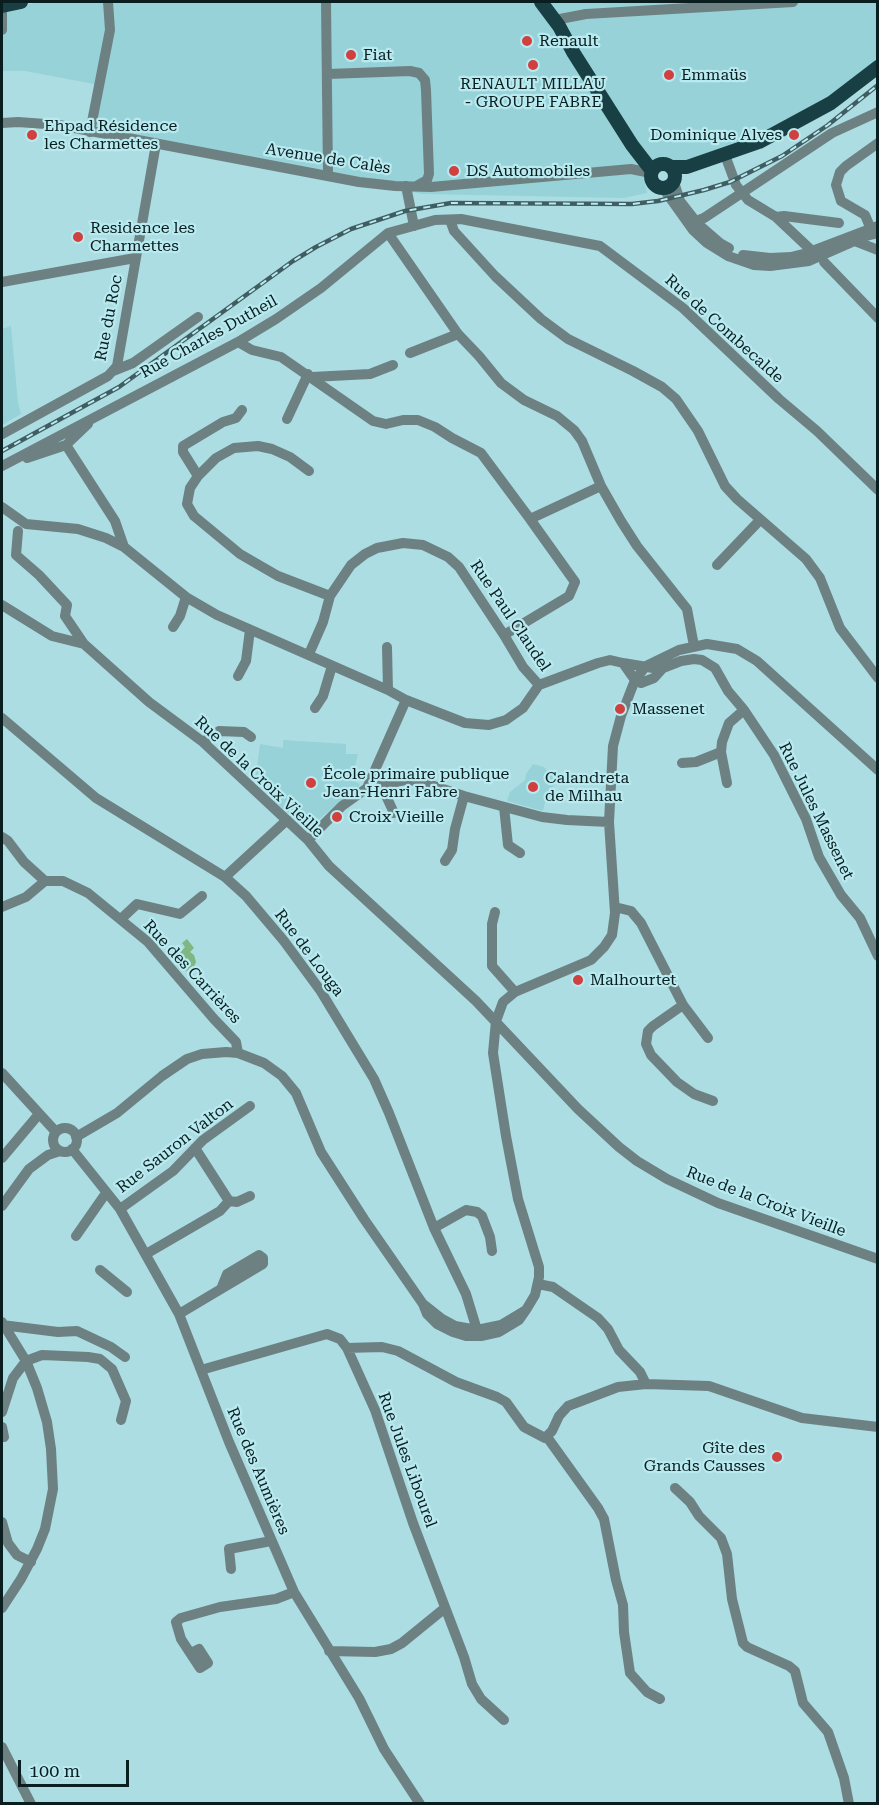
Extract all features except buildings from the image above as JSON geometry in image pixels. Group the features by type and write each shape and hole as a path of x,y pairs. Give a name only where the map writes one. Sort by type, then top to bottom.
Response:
{"main road":[{"path":"2,6 21,2"},
{"path":"541,2 559,26 632,145 667,173"},
{"path":"548,2 647,154 667,173"},
{"path":"667,173 759,142 814,113 855,86 878,67"}],"street":[{"path":"90,132 110,30 108,2"},
{"path":"326,2 328,176"},
{"path":"592,83 585,64 561,19 586,14 793,2"},
{"path":"2,11 2,30"},
{"path":"328,74 410,71 419,73 425,80 429,174 427,180 418,185"},
{"path":"696,221 704,218 832,133 878,112"},
{"name":"Avenue de Calès","path":"2,123 35,123 379,184 431,187 631,169 667,173"},
{"path":"875,229 865,215 841,201 836,185 840,172 878,143"},
{"name":"Rue du Roc","path":"2,434 108,376 119,360 156,144"},
{"path":"725,155 736,185 748,200 776,217 811,250"},
{"path":"667,173 680,201 713,238 732,250 756,257 791,257 875,229"},
{"path":"667,173 674,204 700,236 716,249 740,261 770,267 809,261 855,241 875,229"},
{"path":"406,186 414,226"},
{"path":"776,217 839,223"},
{"name":"Rue de Combecalde","path":"388,233 435,220 461,219 600,246 683,308 878,490"},
{"path":"450,220 454,231 495,276 541,319 568,339 662,387 676,399 698,431 725,486 760,520 806,559 820,578 840,628 878,678"},
{"path":"388,233 458,334 501,383 524,400 557,416 574,430 582,441 601,486 637,546 687,609 694,646"},
{"name":"Rue Charles Dutheil","path":"2,466 238,342 321,288 388,233"},
{"path":"855,241 878,250"},
{"path":"2,282 135,258"},
{"path":"824,262 878,318"},
{"path":"113,371 133,363 198,317"},
{"path":"410,353 458,334"},
{"path":"238,342 252,350 280,357 373,421 386,424 417,420 435,427 481,453 575,582 569,596 504,635"},
{"path":"310,376 370,374 393,365"},
{"path":"286,419 310,376"},
{"path":"198,476 183,452 183,446 223,422 236,418 242,410"},
{"name":"Rue Charles Dutheil","path":"2,466 66,445 96,415"},
{"path":"66,445 115,521 124,547"},
{"path":"309,471 273,449 258,446 234,448 216,458 198,476 187,496 187,504 194,516 240,554 278,576 330,596"},
{"path":"530,519 601,486"},
{"path":"2,507 26,524 78,529 106,538 124,547 186,597 217,615 309,654 406,700 465,723 489,725 507,720 523,708 539,685 598,663 610,660 656,665"},
{"path":"717,565 760,520"},
{"path":"18,531 16,555 39,575 67,605 65,616 84,644"},
{"name":"Rue Paul Claudel","path":"309,654 323,622 330,596 351,565 371,550 403,543 423,545 448,557 459,567 523,667 539,685"},
{"path":"173,627 180,616 186,597"},
{"name":"Rue de la Croix Vieille","path":"2,605 52,636 84,644 149,702 203,742 308,840 329,866 476,1001 498,1013 516,1044 578,1109 637,1161 667,1179 718,1203 878,1259"},
{"path":"238,676 246,661 250,630"},
{"path":"73,1134 117,1113 187,1059 202,1054 238,1053 264,1062 282,1076 296,1093 321,1152 423,1304 427,1314 437,1324 466,1336 481,1336 499,1332 519,1320 526,1310 535,1295 539,1267 514,1181 496,1075 493,1040 498,1013 515,992 579,966 599,953 612,935 615,907 609,822 613,746 628,699 638,681 656,665 694,646 717,644 744,652 757,661 878,770"},
{"path":"387,647 388,690"},
{"name":"Rue Jules Massenet","path":"638,681 654,678 656,665 702,660 710,663 774,755 806,819 819,857 841,895 861,918 878,956"},
{"path":"623,663 638,681"},
{"path":"315,708 322,696 332,666"},
{"path":"368,788 406,700"},
{"path":"727,783 721,752 724,731 729,723 744,710"},
{"name":"Rue de Louga","path":"2,718 96,798 225,877 246,896 284,941 320,990 349,1036 389,1113 434,1228 466,1294 477,1330"},
{"path":"203,742 219,731 244,732 251,737"},
{"path":"682,763 696,762 721,752"},
{"path":"308,840 332,815 368,788 396,781 419,781 504,807 567,820 609,822"},
{"path":"381,785 394,813"},
{"path":"445,861 452,850 464,796"},
{"path":"504,807 508,845 520,853"},
{"path":"225,877 287,820"},
{"path":"2,837 45,881 26,897 2,907"},
{"name":"Rue des Carrières","path":"45,881 63,881 88,893 148,942 236,1042 238,1053"},
{"path":"121,919 136,904 180,914 202,896"},
{"path":"615,907 631,912 641,923 683,1005 708,1038"},
{"path":"495,912 492,924 492,966 515,992"},
{"path":"683,1005 648,1031 646,1044 651,1056 677,1082 694,1094 713,1101"},
{"path":"493,1040 516,1044"},
{"path":"2,1075 39,1114 55,1135 54,1146 60,1151"},
{"name":"Rue Sauron Valton","path":"120,1209 173,1171 195,1148 250,1106"},
{"path":"2,1158 39,1114"},
{"path":"2,1206 37,1156 55,1135 63,1129 73,1134 76,1144 72,1149 48,1155 29,1170"},
{"path":"195,1148 229,1201"},
{"name":"Rue des Aumières","path":"72,1149 120,1209 179,1314 294,1592 358,1698 384,1749 420,1803"},
{"path":"76,1236 106,1193"},
{"path":"229,1201 237,1202 250,1196"},
{"path":"146,1254 220,1211 229,1201"},
{"path":"434,1228 466,1210 477,1212 482,1216 490,1237 492,1251"},
{"path":"100,1270 127,1292"},
{"path":"538,1284 553,1287 598,1318 608,1329 619,1350 640,1372 646,1384"},
{"path":"179,1314 221,1289"},
{"path":"423,1304 455,1326 477,1330 501,1325 526,1310"},
{"path":"455,1326 468,1306"},
{"path":"2,1324 58,1332 77,1331 111,1347 125,1357"},
{"path":"2,1324 26,1361 38,1388 47,1422 53,1489 45,1530 31,1562 2,1608"},
{"path":"201,1370 327,1334 340,1339 347,1348 382,1347 398,1351 422,1362 456,1383 506,1402 524,1427 539,1436 547,1437 598,1508 604,1520 623,1605 630,1673 646,1692 660,1699"},
{"name":"Rue Jules Libourel","path":"347,1348 375,1410 402,1492 475,1692 504,1720"},
{"path":"2,1412 13,1378 26,1361 42,1355 100,1359 112,1370 126,1401 121,1420"},
{"path":"547,1437 559,1416 568,1406 618,1387 646,1384 709,1386 802,1418 878,1427"},
{"path":"675,1488 721,1538 727,1554 732,1599 743,1643 795,1671 803,1703 828,1732 844,1779 849,1803"},
{"path":"2,1522 8,1543 16,1555 31,1562"},
{"path":"231,1569 229,1549 271,1541"},
{"path":"190,1653 177,1629 176,1622 181,1618 220,1607 276,1599 294,1592"},
{"path":"329,1651 375,1652 391,1649 402,1643 445,1608"},
{"path":"2,1747 7,1770 31,1803"}],"shaded area":[{"path":"37,2 877,2 877,60 852,83 803,115 700,159 652,165 644,178 647,193 624,198 422,194 87,128 94,84 25,71 2,71 2,12"},
{"path":"11,326 21,414 2,425 2,329"},
{"name":"École primaire publique Jean-Henri Fabre","path":"283,740 346,744 346,754 358,754 353,775 357,776 356,782 360,784 356,791 310,827 303,827 270,797 274,792 256,775 260,744 283,748"},
{"name":"Calandreta de Milhau","path":"533,764 544,767 557,782 547,793 543,811 507,801 510,792 525,780"},
{"path":"187,939 194,948 190,952 194,955 196,962 193,969 186,971 179,969 176,962 177,956 185,947 182,943"}],"railway":[{"path":"2,451 119,387 293,261 351,229 405,211 451,203 632,204 658,201 704,190 730,182 782,156 828,125 878,85"}],"place":[{"name":"Renault","path":"527,41"},
{"name":"Fiat","path":"351,55"},
{"name":"RENAULT MILLAU - GROUPE FABRE","path":"533,65"},
{"name":"Emmaüs","path":"669,75"},
{"name":"Ehpad Résidence les Charmettes","path":"32,135"},
{"name":"Dominique Alves","path":"794,135"},
{"name":"DS Automobiles","path":"454,171"},
{"name":"Residence les Charmettes","path":"78,237"},
{"name":"Massenet","path":"620,709"},
{"name":"École primaire publique Jean-Henri Fabre","path":"311,783"},
{"name":"Calandreta de Milhau","path":"533,787"},
{"name":"Croix Vieille","path":"337,817"},
{"name":"Malhourtet","path":"578,980"},
{"name":"Gîte des Grands Causses","path":"777,1457"}]}
